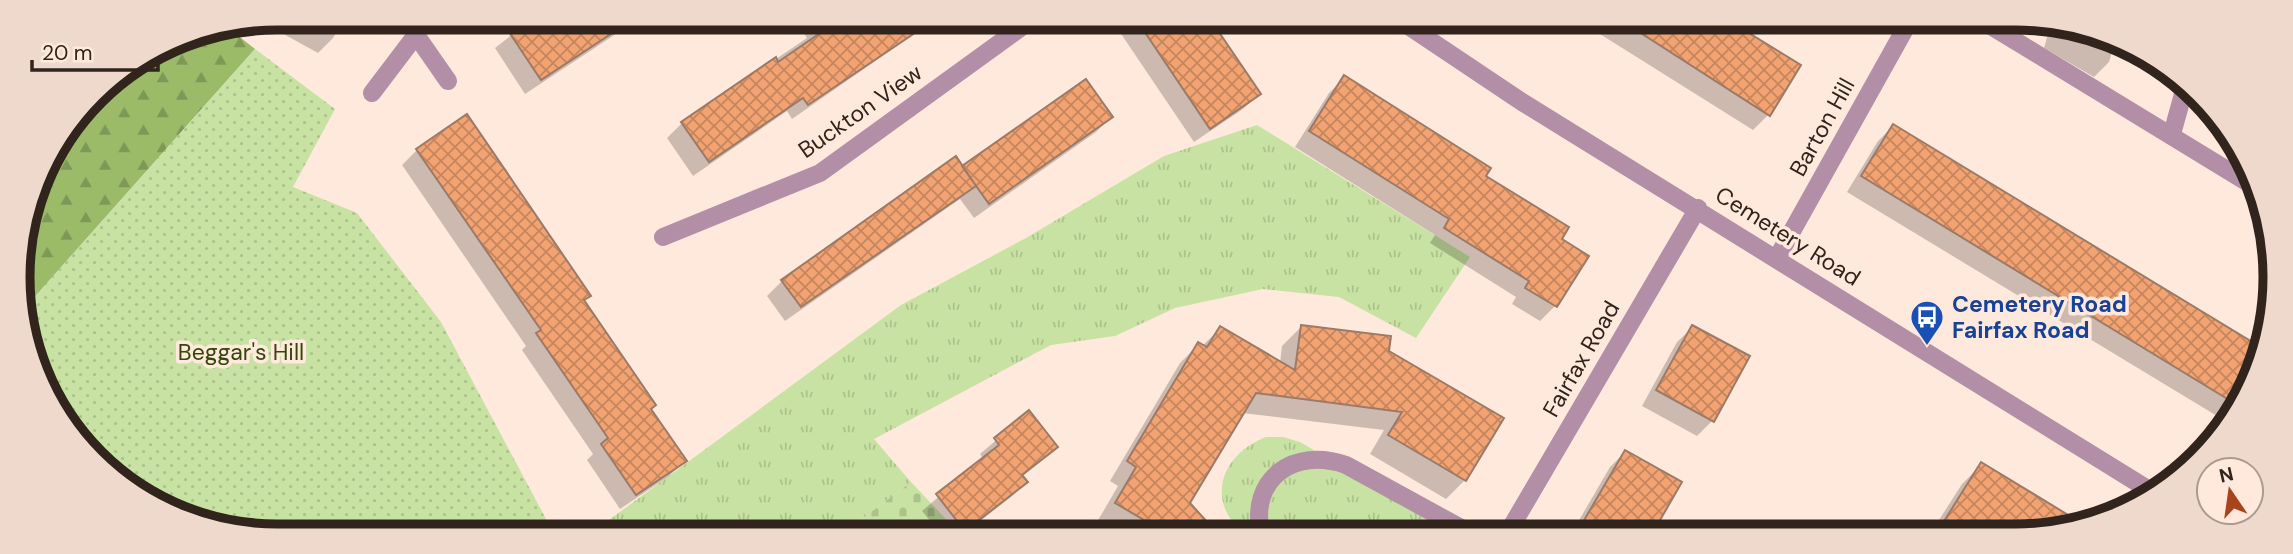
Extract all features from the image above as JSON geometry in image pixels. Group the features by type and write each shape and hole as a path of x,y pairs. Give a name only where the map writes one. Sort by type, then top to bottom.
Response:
{"street":[{"path":"372,93 416,30"},
{"path":"421,30 448,81"},
{"name":"Buckton View","path":"663,237 820,173 1011,30"},
{"name":"Cemetery Road","path":"1414,30 1522,102 1698,208 2145,488"},
{"name":"Barton Hill","path":"1777,258 1904,30"},
{"path":"1997,30 2243,179"},
{"path":"2172,134 2183,95"},
{"name":"Fairfax Road","path":"1513,524 1698,208"},
{"path":"1260,524 1258,513 1263,494 1273,477 1289,465 1307,458 1327,458 1346,465 1454,524"}],"green space":[{"path":"236,34 255,49 31,301 30,261 38,213 63,153 91,114 114,91 140,71 182,49 213,38"},
{"name":"Beggar's Hill","path":"255,49 335,109 293,187 357,213 441,322 549,524 261,524 213,516 168,499 140,483 114,463 91,440 71,414 55,386 43,356 31,301"},
{"path":"1257,125 1470,257 1416,338 1339,297 1263,289 1175,308 1115,336 1051,345 874,439 911,482 855,524 604,524 901,305 1026,238 1164,156"},
{"path":"1266,437 1283,437 1300,442 1440,524 1235,524 1225,508 1223,480 1238,455"},
{"path":"911,482 951,524 855,524"}],"building":[{"path":"512,30 617,30 541,80 509,32"},
{"path":"825,30 919,30 808,105 803,98 709,162 681,122 776,57 778,62"},
{"path":"1143,30 1217,30 1261,94 1210,129"},
{"path":"1636,30 1744,30 1801,65 1770,116"},
{"path":"1344,75 1491,168 1486,176 1569,227 1562,239 1589,256 1557,307 1525,288 1529,281 1444,228 1449,219 1309,131"},
{"path":"1086,79 1113,117 989,204 962,166"},
{"path":"467,114 591,296 584,300 656,405 651,409 687,461 636,495 601,444 608,438 536,333 541,330 416,149"},
{"path":"1893,124 2254,343 2230,401 1861,176"},
{"path":"956,156 976,186 801,307 781,280"},
{"path":"1301,325 1391,336 1389,351 1504,418 1466,481 1388,435 1402,412 1256,393 1190,503 1209,524 1151,524 1115,503 1136,467 1127,461 1198,342 1207,347 1220,326 1295,370"},
{"path":"1692,325 1750,356 1714,422 1656,390"},
{"path":"1029,410 1058,447 1022,475 1028,482 974,524 960,524 936,494 999,445 994,438"},
{"path":"1625,450 1682,482 1658,524 1582,524"},
{"path":"1981,462 2072,517 2032,524 1942,524"}],"place":[{"name":"Cemetery Road Fairfax Road","path":"1927,347"}]}
